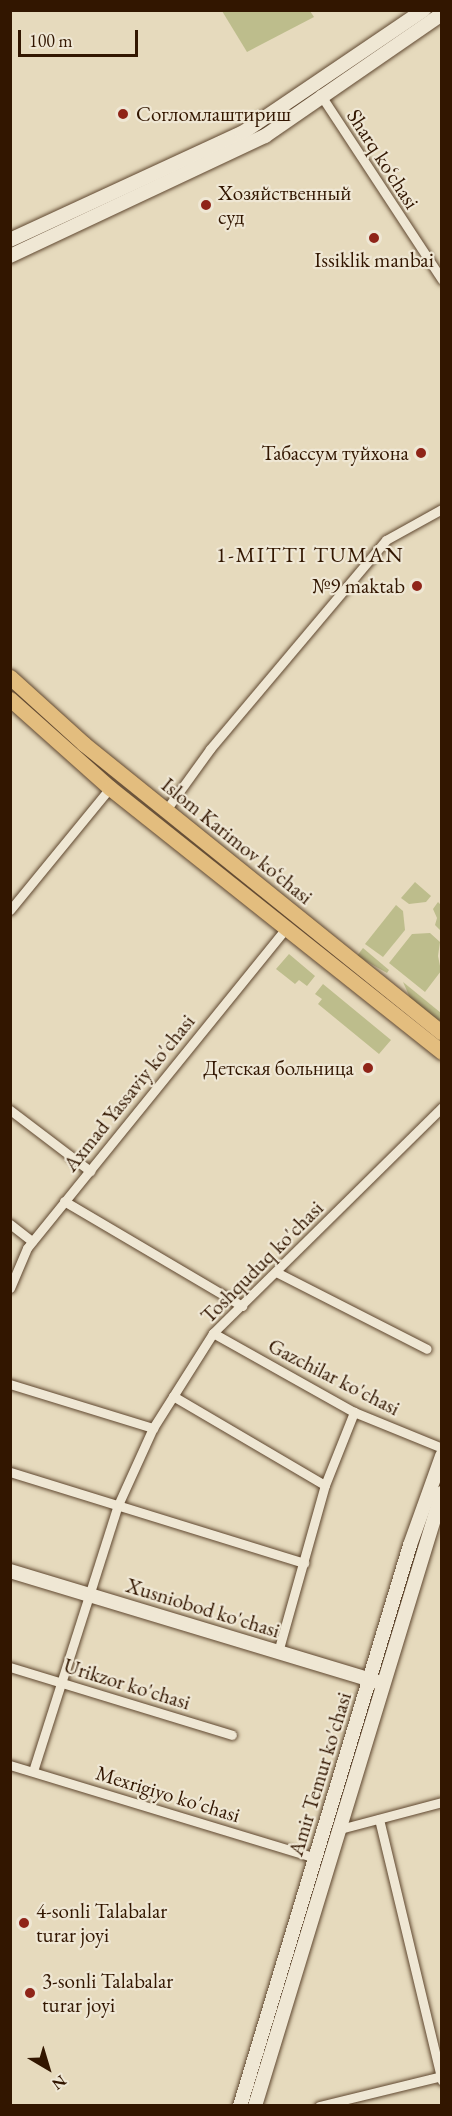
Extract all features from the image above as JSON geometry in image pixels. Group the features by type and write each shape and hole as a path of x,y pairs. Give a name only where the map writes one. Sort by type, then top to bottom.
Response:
{"main road":[{"path":"343,76 424,10"},
{"path":"10,256 265,136 319,92 441,14"},
{"path":"10,240 187,161 319,92"},
{"name":"Islom Karimov ko‘chasi","path":"10,677 84,744 441,1034"},
{"name":"Islom Karimov ko‘chasi","path":"10,699 110,788 441,1052"},
{"path":"73,757 83,753 84,744"},
{"name":"Amir Temur ko'chasi","path":"255,2106 340,1829 377,1682 441,1456"},
{"name":"Amir Temur ko'chasi","path":"240,2106 316,1858 441,1493"},
{"name":"Xusniobod ko'chasi","path":"10,1571 377,1682"}],"street":[{"name":"Sharq ko‘chasi","path":"319,92 441,280"},
{"path":"166,810 210,749 386,540 441,509"},
{"path":"10,910 110,788"},
{"name":"Axmad Yassaviy ko'chasi","path":"10,1288 32,1241 286,928"},
{"name":"Toshquduq ko'chasi","path":"33,1771 118,1505 153,1428 213,1333 441,1107"},
{"path":"10,1110 90,1171"},
{"path":"64,1201 242,1306"},
{"path":"10,1224 32,1241"},
{"path":"276,1272 427,1348"},
{"name":"Gazchilar ko'chasi","path":"213,1333 354,1412 441,1448"},
{"path":"10,1384 153,1428"},
{"path":"173,1396 325,1485"},
{"path":"278,1652 325,1485 354,1412"},
{"path":"10,1472 304,1563"},
{"name":"Urikzor ko'chasi","path":"10,1666 232,1735"},
{"name":"Mexrigiyo ko'chasi","path":"10,1765 316,1858"},
{"path":"340,1829 441,1802"},
{"path":"318,2106 441,2078 379,1819"}],"green space":[{"path":"222,11 310,11 314,17 247,52"},
{"path":"415,882 431,896 426,902 409,904 401,898"},
{"path":"438,902 441,905 441,931 435,925 437,918 433,909"},
{"path":"396,905 403,911 405,930 383,957 365,944"},
{"path":"430,933 440,942 438,956 441,971 425,992 389,963 412,934"},
{"path":"363,948 389,970 387,973 357,956"},
{"path":"289,954 315,976 307,986 299,980 295,984 276,969"},
{"path":"403,982 441,1013 441,1025 411,1000"},
{"path":"323,984 391,1040 379,1054 318,1004 322,999 315,994"}],"place":[{"name":"Согломлаштириш","path":"123,114"},
{"name":"Хозяйственный суд","path":"206,205"},
{"name":"Issiklik manbai","path":"374,238"},
{"name":"Табассум туйхона","path":"421,453"},
{"name":"№9 maktab","path":"417,586"},
{"name":"Детская больница","path":"368,1068"},
{"name":"4-sonli Talabalar turar joyi","path":"24,1923"},
{"name":"3-sonli Talabalar turar joyi","path":"30,1993"}],"district":[{"name":"1-MITTI TUMAN","path":"310,555"}]}
